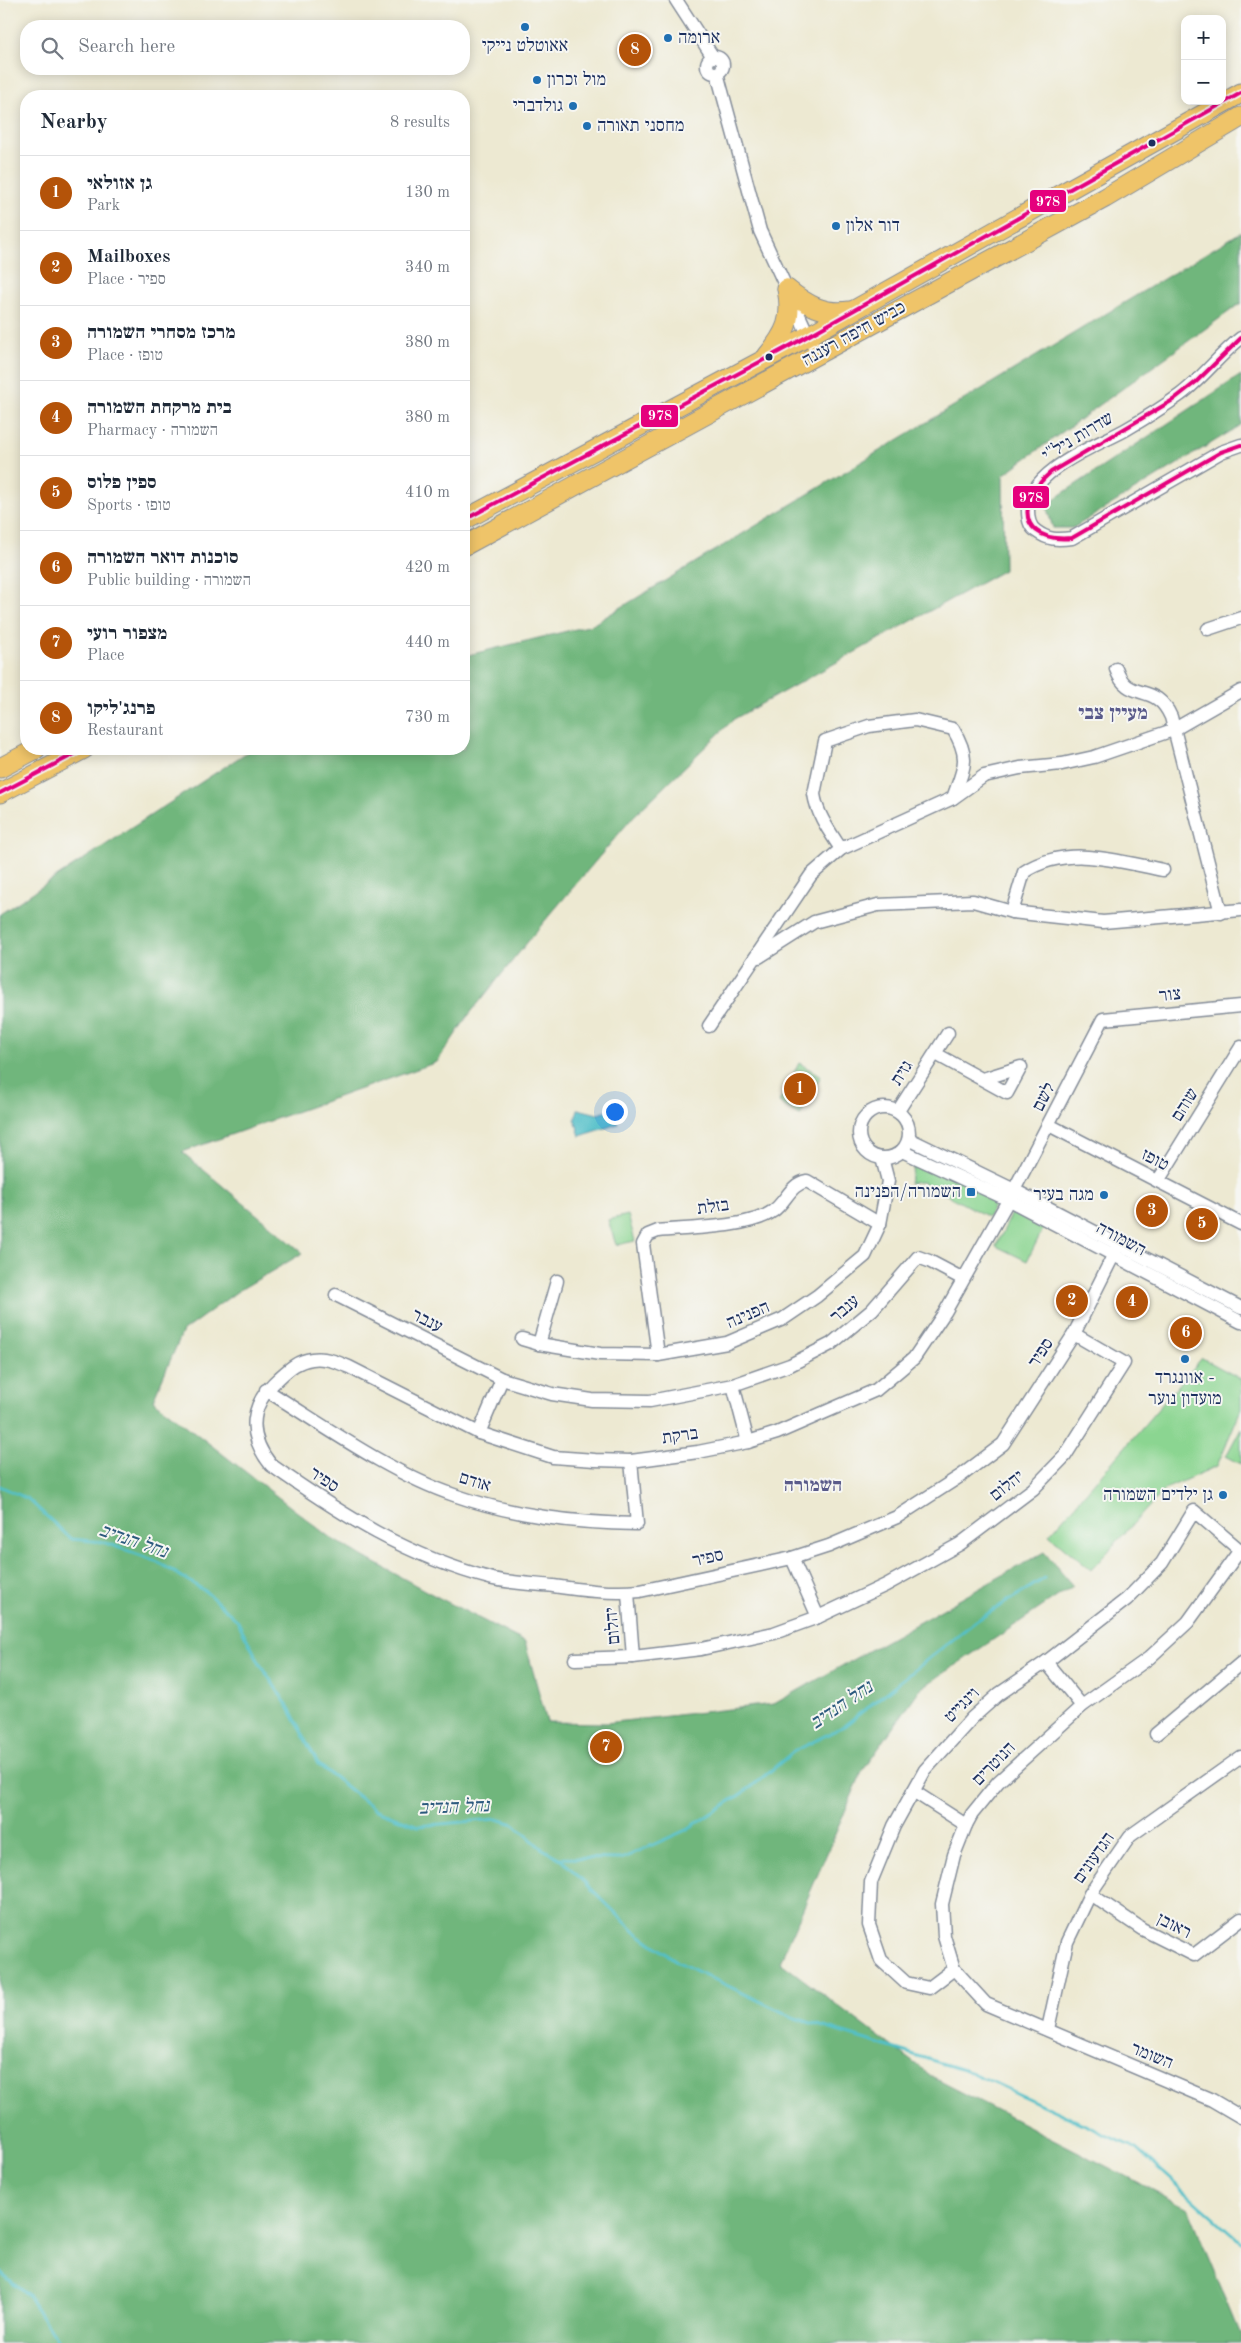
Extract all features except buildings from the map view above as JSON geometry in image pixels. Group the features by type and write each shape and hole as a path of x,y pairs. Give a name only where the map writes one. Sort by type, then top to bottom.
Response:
{"highway":[{"name":"כביש חיפה רעננה","path":"470,517 808,336 851,310 1241,94"},
{"name":"כביש חיפה רעננה","path":"470,543 1105,198 1241,117"},
{"path":"1209,136 1232,127 1241,128"},
{"path":"787,289 802,301 819,310 831,313 851,310"},
{"path":"765,359 786,330 790,306 787,289"},
{"path":"0,768 25,755"},
{"path":"0,793 73,755"}],"street":[{"path":"676,0 713,57 718,58 723,63 721,70 717,73 760,231 817,354"},
{"name":"שדרות ניל\"י","path":"1241,338 1175,398 1123,431 1068,460 1051,472 1038,483 1028,503 1028,518 1033,528 1044,537 1056,540 1072,538 1221,452 1241,445"},
{"path":"1208,630 1241,618"},
{"path":"1116,669 1119,677 1128,688 1156,696 1162,701 1171,717 1221,913"},
{"path":"709,1026 811,875 840,850 953,798 984,776 1020,768 1062,764 1094,757 1173,730 1241,690"},
{"path":"840,850 820,816 814,794 825,741 869,726 915,720 953,729 962,743 966,757 953,798"},
{"path":"1012,912 1024,872 1037,863 1065,856 1092,856 1164,870"},
{"path":"754,960 814,922 878,905 973,901 1012,912 1103,922 1241,910"},
{"name":"צור","path":"1103,1019 1241,1006"},
{"name":"לשם","path":"1012,1195 1052,1124 1103,1019"},
{"name":"גזית","path":"898,1111 948,1033"},
{"name":"שוהם","path":"1158,1181 1241,1048"},
{"name":"גזית","path":"936,1054 983,1079"},
{"path":"886,1108 898,1111 908,1126 909,1139 902,1151 893,1157 882,1158 875,1156 863,1146 859,1132 866,1116 875,1109 886,1108"},
{"name":"טופז","path":"1052,1124 1241,1224"},
{"name":"השמורה","path":"909,1139 1116,1249 1241,1308"},
{"name":"השמורה","path":"902,1151 1012,1195"},
{"name":"הפנינה","path":"522,1339 539,1344 600,1354 658,1355 727,1343 782,1320 817,1296 865,1256 880,1224 888,1182 882,1158"},
{"name":"בזלת","path":"658,1355 643,1244 648,1235 658,1231 731,1224 755,1219 773,1211 799,1183 807,1181 880,1224"},
{"name":"ברקת","path":"266,1390 294,1364 312,1358 330,1359 479,1433 553,1457 631,1461 698,1452 748,1442 777,1433 876,1390 914,1358 945,1312 962,1279 1012,1195"},
{"name":"השמורה","path":"1116,1249 1241,1322"},
{"name":"ספיר","path":"266,1390 253,1415 260,1452 271,1466 369,1530 429,1559 494,1579 628,1593 792,1558 829,1546 896,1517 988,1457 1003,1444 1074,1334 1116,1249"},
{"name":"ענבר","path":"336,1295 502,1379 552,1394 592,1400 650,1401 733,1385 790,1364 831,1344 872,1310 918,1258 929,1260 962,1279"},
{"path":"539,1344 558,1281"},
{"name":"יהלום","path":"575,1659 633,1657 719,1645 774,1633 818,1617 886,1585 960,1544 1033,1490 1065,1456 1124,1363 1074,1334"},
{"path":"479,1433 502,1379"},
{"path":"733,1385 748,1442"},
{"name":"אודם","path":"266,1390 397,1469 453,1495 516,1513 587,1524 637,1524 631,1461"},
{"name":"וינגייט","path":"954,1969 929,1988 906,1983 881,1960 869,1925 871,1882 894,1826 925,1770 972,1718 999,1694 1046,1662 1127,1599 1162,1562 1194,1511 1240,1550"},
{"name":"הנוטרים","path":"1048,2029 986,2004 954,1969 944,1936 942,1904 954,1855 966,1825 972,1814 998,1782 1082,1706 1149,1658 1188,1622 1240,1550"},
{"path":"792,1558 818,1617"},
{"name":"יהלום","path":"628,1593 633,1657"},
{"path":"1046,1662 1082,1706"},
{"path":"1156,1734 1241,1664"},
{"name":"הגדעונים","path":"1048,2029 1067,1942 1090,1894 1130,1836 1241,1757"},
{"path":"913,1791 966,1825"},
{"name":"ראובן","path":"1090,1894 1142,1929 1194,1956 1241,1919"},
{"name":"השומר","path":"1048,2029 1212,2100 1241,2117"}],"green space":[{"path":"1241,232 1241,303 1003,475 1004,570 734,719 633,817 543,923 468,1016 437,1062 182,1152 303,1253 238,1291 183,1331 153,1400 332,1539 428,1592 525,1642 547,1722 606,1723 774,1704 1044,1552 1073,1586 920,1689 862,1772 780,1962 934,2078 1188,2208 1241,2335 1241,2343 0,2343 0,914 243,755 470,755 470,655 592,625"},
{"path":"1241,375 1241,425 1073,528 1053,528 1047,509 1057,497"},
{"path":"799,1063 821,1076 800,1116 779,1102"},
{"path":"916,1157 997,1200 988,1217 922,1182 909,1183"},
{"path":"1015,1207 1046,1223 1027,1261 996,1246"},
{"path":"628,1215 635,1241 616,1245 608,1220"},
{"path":"1202,1358 1241,1379 1241,1409 1217,1466 1165,1489 1091,1570 1049,1535"},
{"path":"1241,1428 1241,1464 1226,1456"}],"water":[{"path":"578,1109 598,1114 612,1109 618,1124 580,1136 575,1120"}],"waterway":[{"name":"נחל הנדיב","path":"0,1486 28,1499 71,1539 103,1542 156,1561 205,1591 237,1620 260,1664 289,1708 318,1764 374,1809 418,1826 497,1819 514,1824 541,1848 559,1858 621,1859 686,1830 750,1788 793,1752 844,1726 976,1621 1045,1578"},
{"path":"560,1858 634,1931 678,1962 795,2018 973,2073 1137,2149 1241,2242"},
{"path":"0,2272 27,2294 59,2343"}],"transit line":[{"name":"978","path":"470,517 799,341 1241,93"},
{"name":"978","path":"1241,338 1196,382 1173,400 1051,472 1031,496 1028,517 1031,525 1043,535 1072,538 1221,452 1241,445"},
{"name":"978","path":"0,793 73,755"}],"place":[{"name":"אאוטלט נייקי","path":"525,27"},
{"name":"ארומה","path":"668,38"},
{"name":"פרנג'ליקו","path":"635,50"},
{"name":"מול זכרון","path":"537,80"},
{"name":"גולדברי","path":"573,106"},
{"name":"מחסני תאורה","path":"587,126"},
{"name":"דור אלון","path":"836,226"},
{"name":"גן אזולאי","path":"800,1089"},
{"name":"השמורה/הפנינה","path":"971,1192"},
{"name":"מגה בעיר","path":"1104,1195"},
{"name":"מרכז מסחרי השמורה","path":"1152,1211"},
{"name":"ספין פלוס","path":"1202,1224"},
{"name":"Mailboxes","path":"1072,1301"},
{"name":"בית מרקחת השמורה","path":"1132,1302"},
{"name":"סוכנות דואר השמורה","path":"1186,1333"},
{"name":"אוונגרד - מועדון נוער","path":"1185,1359"},
{"name":"גן ילדים השמורה","path":"1223,1495"},
{"name":"מצפור רועי","path":"606,1747"}],"district":[{"name":"מעיין צבי","path":"1113,714"},
{"name":"השמורה","path":"813,1486"}]}
